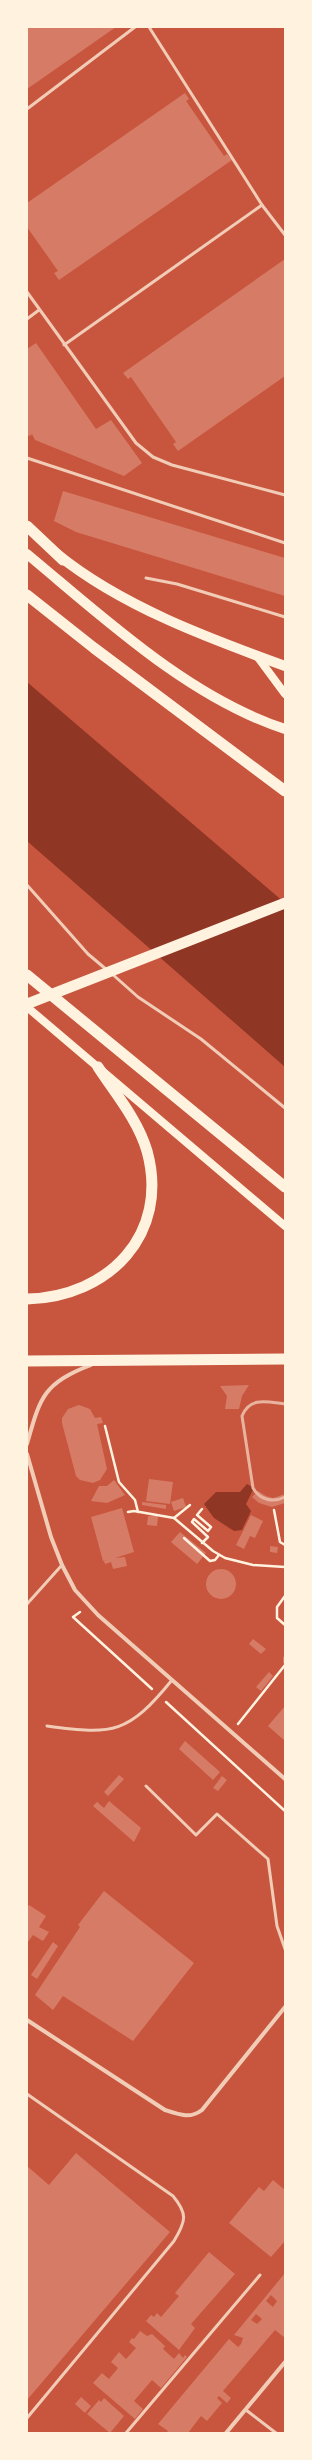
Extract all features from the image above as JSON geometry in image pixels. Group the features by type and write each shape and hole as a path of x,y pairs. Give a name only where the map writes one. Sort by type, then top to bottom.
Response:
{"highway":[{"path":"27,526 63,560"},
{"path":"27,595 285,791"},
{"path":"27,1004 285,903"},
{"path":"27,975 285,1187"},
{"path":"27,1300 49,1299 82,1290 106,1275 126,1256 142,1233 150,1213 153,1188 147,1150 139,1130 98,1067"},
{"path":"27,1361 98,1362 285,1359"}],"main road":[{"path":"27,530 63,560 112,591 174,623 285,666"},
{"path":"27,554 156,657 229,703 285,729"},
{"path":"257,656 285,694"},
{"path":"27,1007 285,1226"}],"street":[{"path":"27,1444 42,1399 52,1384 68,1373 98,1362"},
{"path":"27,1454 51,1537 62,1565 75,1590 89,1606 285,1779"},
{"path":"27,2020 165,2110 179,2115 193,2116 202,2110 285,2007"},
{"path":"226,2433 285,2362"}],"lane":[{"path":"27,109 135,27"},
{"path":"149,27 262,205 285,235"},
{"path":"64,345 262,205"},
{"path":"27,292 136,443 153,457 172,465 285,495"},
{"path":"27,319 39,310"},
{"path":"27,458 285,543"},
{"path":"146,578 177,584 285,617"},
{"path":"27,886 88,954 138,997 202,1039 285,1108"},
{"path":"27,1604 62,1565"},
{"path":"47,1726 89,1732 108,1730 123,1726 138,1716 159,1696 172,1680"},
{"path":"146,1786 196,1835 218,1814 268,1859 278,1926 285,1949"},
{"path":"27,2094 173,2196 182,2207 185,2217 182,2228 174,2241 27,2418"},
{"path":"126,2433 260,2274"},
{"path":"246,2410 276,2433"}],"path":[{"path":"105,1426 119,1482 135,1500 138,1512"},
{"path":"174,1518 190,1505"},
{"path":"202,1509 197,1515 211,1527 208,1530 194,1518 192,1522 208,1536 202,1542"},
{"path":"274,1510 280,1542 285,1545"},
{"path":"128,1512 138,1512 174,1518 219,1555 253,1565 285,1567"},
{"path":"184,1538 210,1561 215,1560 219,1555"},
{"path":"285,1596 277,1607 277,1618 285,1625"},
{"path":"89,1606 73,1617 285,1810"},
{"path":"232,1732 285,1664 285,1657"}],"shaded area":[{"path":"27,682 285,903 285,1067 27,841"},
{"path":"247,1484 254,1488 246,1504 251,1511 242,1530 234,1531 214,1518 204,1504 216,1492 240,1492"}],"building":[{"path":"27,27 116,27 27,89"},
{"path":"185,93 189,99 186,101 224,156 227,154 232,160 59,280 54,273 58,271 27,227 27,203"},
{"path":"285,259 285,376 178,451 173,444 176,442 131,377 128,379 123,373"},
{"path":"36,343 96,429 111,420 142,463 124,476 35,440 32,434 30,436 27,435 27,349"},
{"path":"63,491 285,558 285,596 76,532 54,521"},
{"path":"249,1385 242,1396 239,1409 225,1409 227,1396 220,1386"},
{"path":"79,1405 90,1409 95,1418 101,1417 103,1423 97,1424 107,1469 100,1480 93,1483 80,1480 76,1476 62,1423 62,1418 68,1409"},
{"path":"149,1479 173,1482 170,1504 146,1501"},
{"path":"114,1480 125,1495 107,1503 91,1501 99,1486 107,1486"},
{"path":"258,1491 273,1498 285,1494 285,1503 272,1507 259,1503 252,1497"},
{"path":"183,1498 186,1507 174,1511 171,1502"},
{"path":"142,1502 166,1505 166,1509 142,1505"},
{"path":"122,1508 134,1552 115,1558 125,1557 127,1566 113,1569 111,1562 105,1564 104,1561 110,1559 103,1561 91,1517"},
{"path":"251,1515 263,1521 255,1538 250,1536 244,1549 236,1545"},
{"path":"148,1516 158,1516 157,1526 147,1525"},
{"path":"180,1532 206,1553 197,1564 171,1542"},
{"path":"270,1546 278,1547 277,1553 270,1552"},
{"path":"221,1569 231,1574 236,1584 231,1594 221,1599 211,1594 206,1584 211,1574"},
{"path":"253,1639 266,1649 261,1654 249,1644"},
{"path":"269,1672 273,1676 261,1691 256,1687"},
{"path":"285,1706 285,1741 268,1726"},
{"path":"185,1741 220,1772 213,1780 179,1749"},
{"path":"119,1775 124,1779 108,1796 104,1792"},
{"path":"222,1776 227,1780 218,1791 213,1788"},
{"path":"109,1801 141,1828 134,1842 93,1806 97,1802 104,1808"},
{"path":"104,1891 194,1963 133,2041 63,1996 53,2010 35,1995 80,1927 78,1925"},
{"path":"29,1905 46,1916 39,1927 49,1932 43,1941 33,1935 27,1943 27,1908"},
{"path":"53,1942 58,1946 37,1979 31,1975"},
{"path":"76,2153 170,2232 27,2400 27,2166 49,2185"},
{"path":"273,2180 285,2190 285,2241 271,2257 229,2223 259,2187 264,2191"},
{"path":"209,2252 235,2274 191,2324 195,2328 179,2350 146,2321 151,2315 154,2317 157,2313 161,2317 179,2296 175,2293"},
{"path":"285,2273 285,2338 275,2330 223,2391 231,2398 227,2403 219,2396 217,2398 222,2403 207,2421 201,2416 188,2433 166,2433 168,2431 158,2424 229,2339 238,2347 241,2344 243,2338 234,2335","holes":["271,2295 277,2301 273,2307 266,2301","256,2314 262,2319 257,2324 251,2320"]},
{"path":"140,2331 147,2336 152,2334 165,2346 163,2349 174,2359 179,2353 183,2358 185,2355 187,2357 161,2388 152,2380 134,2401 143,2409 135,2419 93,2383 102,2373 109,2379 118,2368 111,2362 119,2352 126,2359 136,2348 129,2342 132,2338 134,2339"},
{"path":"81,2397 91,2406 85,2413 75,2404"},
{"path":"104,2398 124,2416 110,2433 87,2414 99,2400 101,2402"}],"railway":[{"path":"285,1404 266,1402 255,1403 250,1405 242,1416 253,1488 263,1498 276,1500 285,1497"}]}
